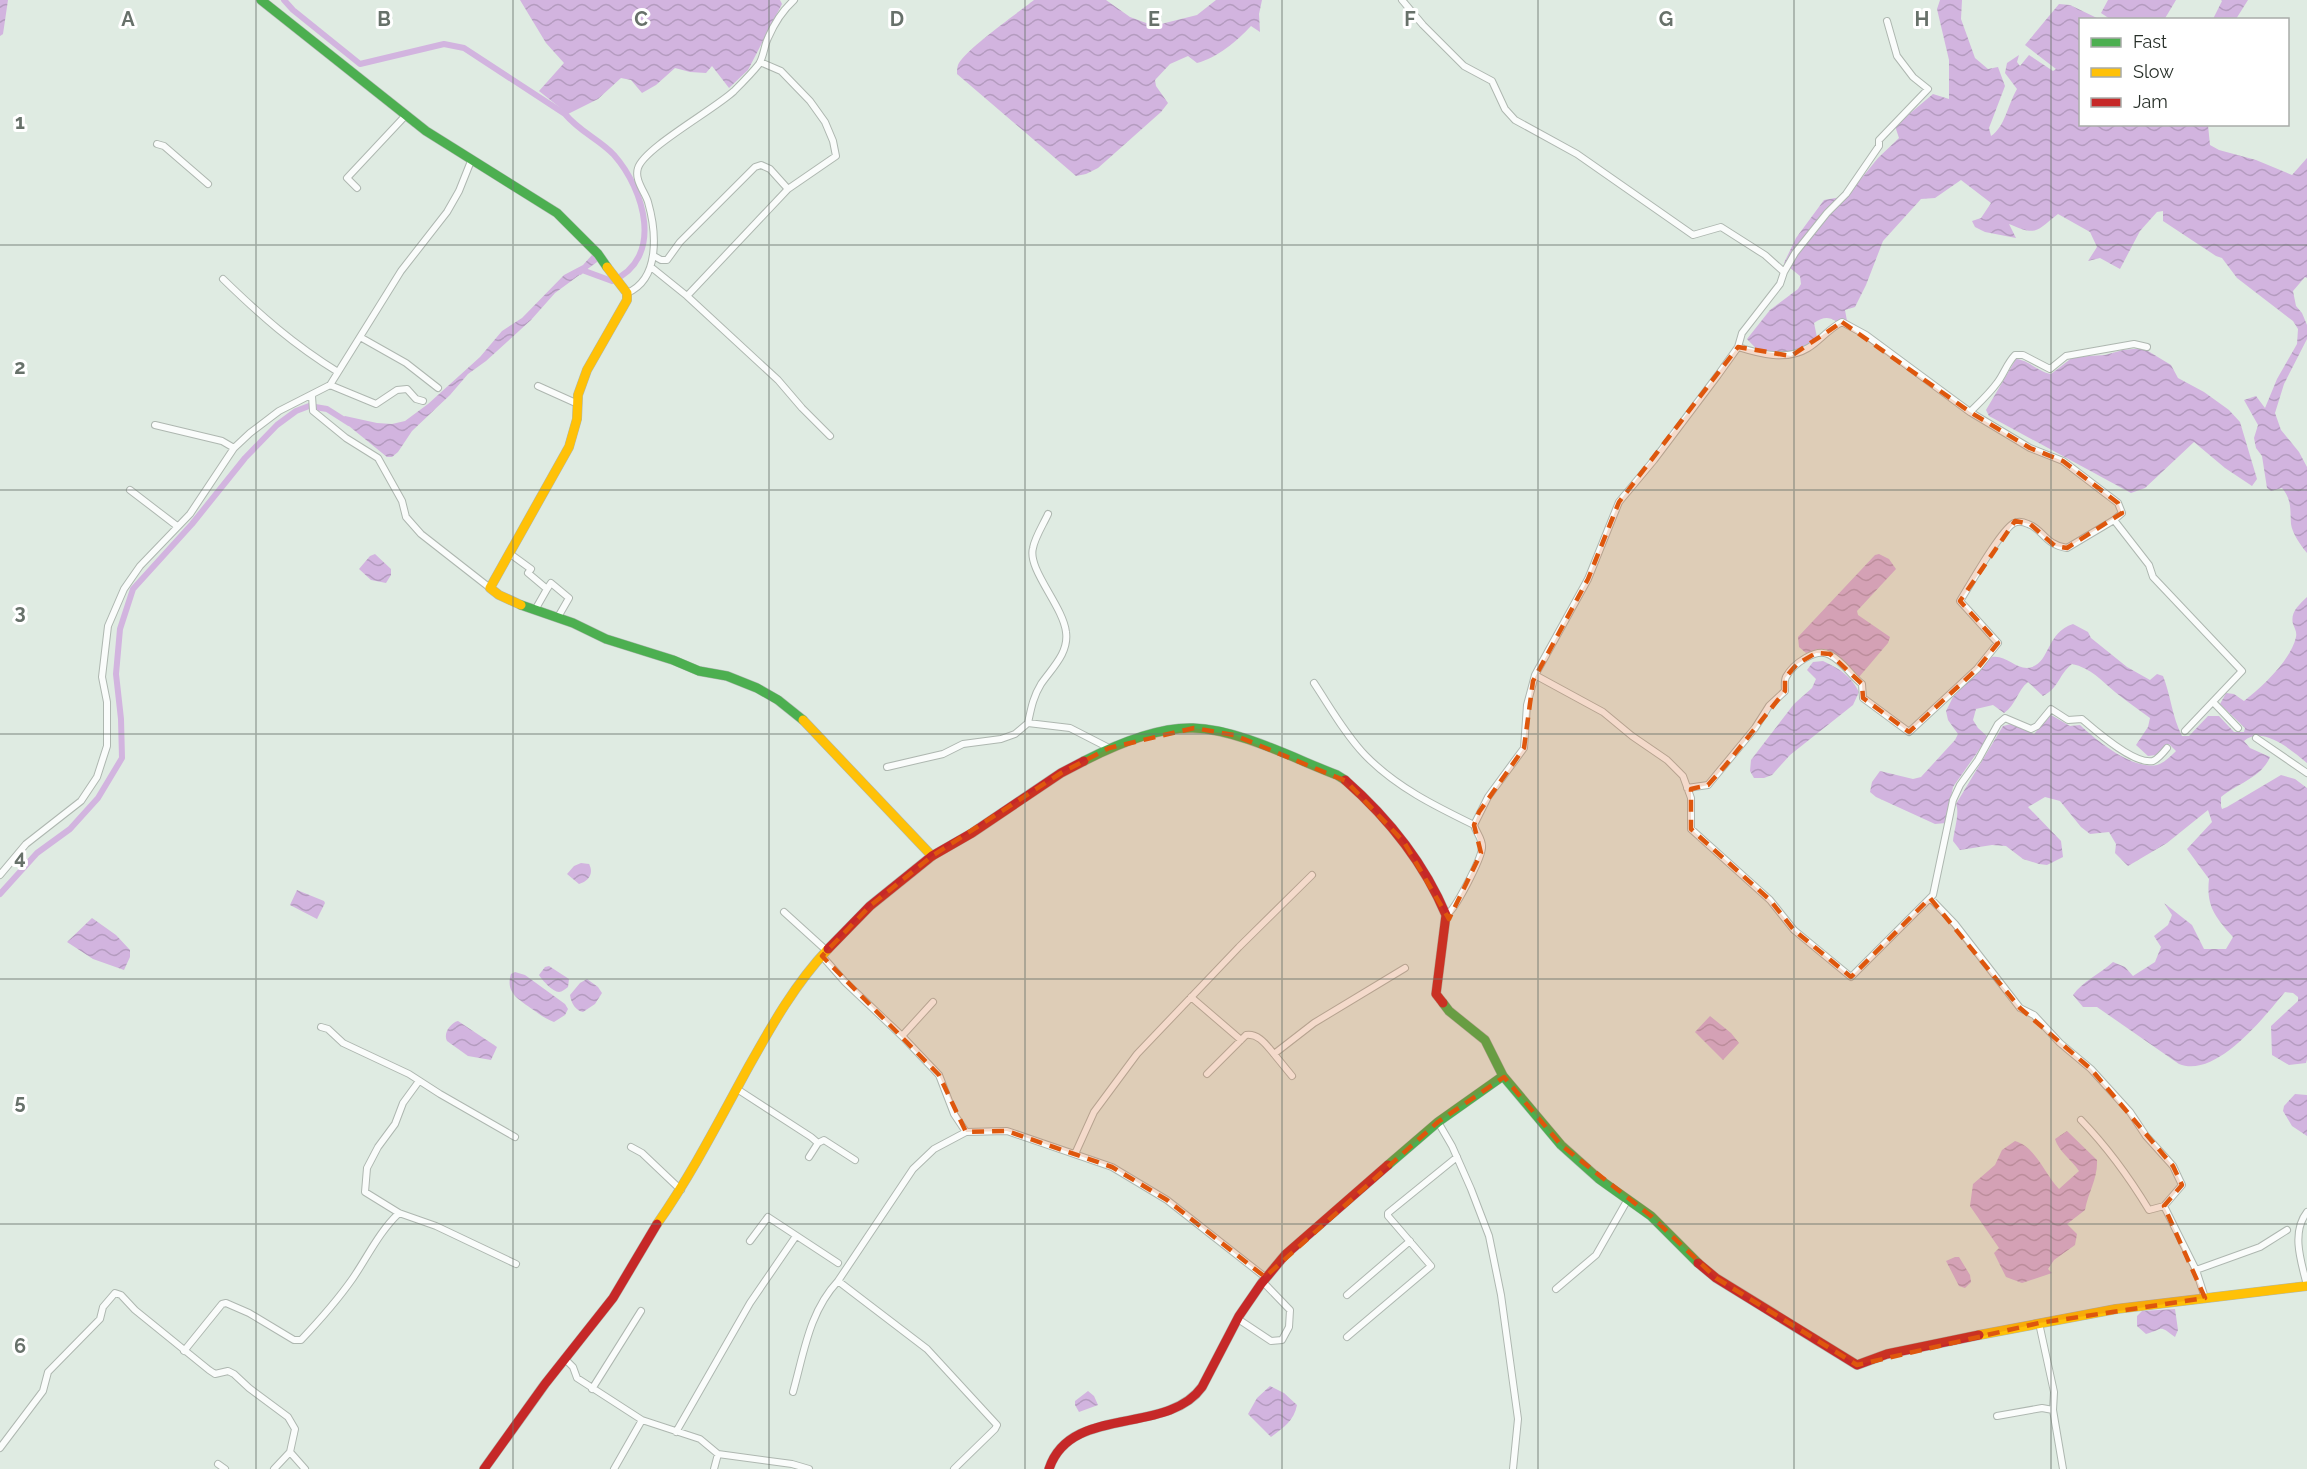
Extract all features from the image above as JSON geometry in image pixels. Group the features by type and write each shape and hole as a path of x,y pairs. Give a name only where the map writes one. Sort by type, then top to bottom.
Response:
{"main road":[{"path":"261,0 406,115 471,161 557,213 610,269 626,290 623,306 587,370 578,395 577,419 569,447 490,588 500,595 558,617 606,639 673,660 699,671 727,676 757,688 778,700 810,725 861,783 932,856"},
{"path":"484,1469 613,1298 649,1235 681,1190 777,1014 824,953 870,906 932,856 972,833 1061,773 1109,748 1173,730 1213,729 1234,735 1337,775 1346,781 1404,842 1420,865 1446,915 1436,994 1449,1011 1485,1040 1503,1076 1561,1145 1599,1179 1651,1216 1683,1251 1716,1278 1857,1365 1887,1354 2116,1309 2307,1285"},
{"path":"1049,1469 1054,1452 1072,1438 1098,1427 1177,1407 1190,1400 1201,1389 1238,1319 1263,1279 1307,1235 1441,1120 1503,1076"}],"street":[{"path":"1402,0 1423,25 1464,66 1492,81 1505,109 1515,120 1577,154 1693,235 1721,227 1765,255 1784,272"},
{"path":"626,290 641,282 651,267 654,256 653,221 636,173 638,166 655,149 716,106 760,62 768,37 790,1"},
{"path":"1474,825 1488,797 1524,748 1527,705 1535,675 1588,579 1619,502 1654,460 1738,346 1742,333 1780,284 1795,254 1827,213 1846,194 1879,146 1879,140 1928,89 1913,77 1897,56 1887,21"},
{"path":"687,296 788,189 836,156 825,122 792,81 781,71 760,62"},
{"path":"357,188 347,178 406,115"},
{"path":"157,144 164,146 208,184"},
{"path":"0,874 26,844 81,801 98,777 107,746 107,702 102,677 108,626 124,589 140,567 190,514 234,448 279,411 311,397 330,385 415,250 447,212 459,191 471,161"},
{"path":"654,256 667,260 680,242 755,167 761,165 770,169 788,189"},
{"path":"651,267 687,296 778,380 830,436"},
{"path":"223,279 303,351 339,372"},
{"path":"1687,788 1708,785 1755,729 1769,706 1785,691 1785,678 1797,664 1816,652 1830,654 1842,664 1853,678 1862,684 1863,698 1909,732 1977,669 1998,643 1960,601 1998,542 2013,524 2019,522 2030,524 2055,546 2067,548 2122,513 2118,503 2064,460 2030,448 1970,412 1866,335 1842,322 1830,328 1809,348 1791,356 1757,353 1738,346"},
{"path":"360,337 406,363 438,388"},
{"path":"1970,412 1995,386 2005,372 2008,361 2015,355 2023,355 2050,369 2066,356 2134,344 2146,346"},
{"path":"330,385 376,404 397,390 407,389 416,399 423,401"},
{"path":"538,386 578,404"},
{"path":"311,397 314,411 346,438 378,458 402,501 406,517 421,534 490,588"},
{"path":"155,425 222,441 234,448"},
{"path":"130,490 177,526"},
{"path":"887,767 943,754 963,744 1001,739 1015,734 1028,723 1036,694 1062,657 1066,633 1058,609 1032,563 1032,549 1047,514"},
{"path":"2114,520 2149,565 2153,577 2242,671 2184,732"},
{"path":"509,553 531,568 528,573 547,589"},
{"path":"535,610 551,583 568,598 558,617"},
{"path":"1535,675 1603,712 1666,760 1683,776 1691,798 1691,829 1770,900 1794,930 1851,977 1933,895 1953,800 1998,724 2005,718 2031,729 2037,726 2051,710 2068,720 2082,719 2131,755 2149,761 2155,760 2167,748"},
{"path":"1314,683 1350,737 1365,755 1390,778 1416,795 1474,825 1481,840 1481,853 1455,907 1446,915"},
{"path":"2213,702 2238,728"},
{"path":"1028,723 1070,728 1109,748"},
{"path":"2256,738 2307,773"},
{"path":"1075,1154 1094,1112 1137,1054 1249,936 1312,875"},
{"path":"1930,898 1955,924 2020,1008 2034,1015 2091,1069 2130,1112 2146,1136 2173,1166 2182,1185 2164,1206 2149,1210 2125,1171 2081,1120"},
{"path":"784,912 824,953 845,982 902,1036 939,1076 954,1114 966,1132"},
{"path":"1274,1054 1314,1023 1405,968"},
{"path":"1191,997 1240,1040"},
{"path":"902,1036 933,1002"},
{"path":"321,1028 328,1029 343,1043 419,1080 515,1137"},
{"path":"1207,1074 1240,1040 1251,1034 1265,1043 1292,1076"},
{"path":"419,1080 403,1103 396,1124 378,1147 365,1174 367,1181 365,1192 399,1213 436,1226 516,1264"},
{"path":"737,1089 818,1143"},
{"path":"1441,1120 1489,1236 1501,1295 1518,1419 1513,1469"},
{"path":"793,1392 813,1318 828,1291 838,1281 913,1169 934,1149 966,1132 1007,1131 1075,1154 1112,1167 1167,1200 1263,1279 1290,1310 1289,1327 1282,1340 1270,1341 1238,1319"},
{"path":"809,1157 818,1143 824,1140 855,1160"},
{"path":"632,1147 642,1153 681,1190"},
{"path":"1347,1337 1431,1266 1388,1216 1388,1213 1457,1157"},
{"path":"1556,1289 1596,1255 1628,1199"},
{"path":"2164,1206 2196,1270 2205,1298"},
{"path":"2307,1212 2302,1218 2298,1234 2300,1257 2307,1285"},
{"path":"184,1351 222,1304 226,1303 249,1313 294,1340 301,1340 339,1297 372,1250 381,1233 399,1213"},
{"path":"750,1241 768,1217 838,1263"},
{"path":"2196,1270 2260,1247 2287,1230"},
{"path":"676,1432 750,1303 796,1236"},
{"path":"1347,1295 1410,1241"},
{"path":"838,1281 927,1349 997,1425 954,1469"},
{"path":"0,1448 43,1391 48,1372 100,1319 103,1307 115,1293 121,1295 135,1310 215,1374 228,1371 234,1374 288,1417 295,1429 290,1452 274,1469"},
{"path":"592,1389 641,1311"},
{"path":"2039,1323 2054,1392 2053,1410 2063,1469"},
{"path":"565,1359 573,1367 578,1378 642,1420 700,1440 718,1454 792,1464 809,1469"},
{"path":"1997,1416 2042,1408 2053,1410"},
{"path":"614,1469 642,1420"},
{"path":"290,1452 305,1469"},
{"path":"714,1469 718,1454"},
{"path":"218,1464 225,1469"}],"highlighted area":[{"path":"1842,322 1970,412 2030,448 2063,461 2118,503 2122,513 2067,548 2055,546 2030,524 2015,521 1960,601 1998,643 1977,669 1909,732 1863,698 1862,684 1830,654 1816,653 1797,664 1785,678 1785,691 1725,766 1708,785 1691,789 1691,829 1770,900 1794,930 1851,977 1930,898 2020,1008 2091,1069 2173,1166 2182,1185 2164,1206 2205,1298 2039,1323 1857,1365 1716,1278 1651,1216 1561,1145 1504,1077 1438,1122 1265,1277 1167,1200 1112,1167 1007,1131 966,1132 939,1075 822,956 870,906 932,856 1061,773 1109,748 1194,728 1234,735 1346,781 1404,842 1449,919 1481,853 1474,825 1479,812 1524,748 1533,681 1588,579 1619,502 1738,347 1791,356"}],"water":[{"path":"0,0 8,0 3,34 0,36"},
{"path":"520,0 780,0 782,4 748,70 729,88 712,66 706,73 675,68 656,85 642,93 631,80 621,78 598,99 568,114 539,91 564,63 546,43"},
{"path":"1034,0 1106,0 1130,17 1146,23 1161,24 1197,15 1216,0 1262,0 1259,14 1260,32 1251,26 1233,43 1204,61 1197,63 1188,56 1170,64 1155,80 1156,86 1168,103 1161,112 1098,168 1076,176 957,74 958,65 970,51"},
{"path":"1940,0 1962,0 1961,19 1975,58 1988,69 1998,67 2005,86 1989,128 1991,136 2000,127 2017,89 2005,73 2007,63 2019,55 2017,62 2020,66 2029,55 2053,71 2056,69 2025,45 2059,4 2070,5 2097,18 2079,18 2079,126 2208,126 2210,145 2292,175 2307,158 2307,278 2305,277 2293,291 2296,306 2307,325 2307,339 2284,384 2275,413 2281,430 2299,452 2307,467 2307,553 2293,531 2290,505 2285,492 2282,488 2271,491 2267,488 2262,456 2256,448 2254,438 2258,425 2244,400 2256,396 2265,408 2277,379 2297,344 2298,329 2293,321 2237,278 2222,258 2163,221 2163,211 2157,212 2140,231 2120,269 2100,258 2088,261 2097,247 2090,232 2058,214 2045,225 2031,231 2009,224 2016,238 1985,232 1975,227 1972,221 1981,218 1991,203 1961,180 1935,198 1921,199 1883,241 1866,285 1855,307 1845,310 1847,321 1841,326 1829,318 1818,320 1814,323 1818,342 1800,354 1779,359 1765,356 1747,339 1770,310 1798,289 1801,284 1800,276 1784,263 1796,238 1824,200 1847,196 1878,158 1899,138 1895,126 1933,94 1949,99 1949,60 1937,9"},
{"path":"2108,0 2176,0 2165,18 2108,18 2101,13"},
{"path":"2248,0 2237,18 2214,18 2222,1"},
{"path":"592,255 597,258 597,262 555,293 531,320 486,361 468,374 450,395 412,431 392,457 387,457 344,422 342,418 345,416 377,423 392,424 405,421 428,404 480,357 502,331 522,318 564,275 583,265"},
{"path":"2143,348 2171,365 2178,378 2204,392 2229,410 2240,422 2257,479 2252,486 2225,468 2194,442 2145,488 2131,493 1989,416 1986,410 2016,359 2051,374 2073,357 2105,355"},
{"path":"375,554 391,569 391,575 386,583 371,580 359,569 370,556"},
{"path":"1879,554 1889,559 1896,569 1857,611 1858,615 1890,637 1888,643 1859,677 1832,652 1816,649 1806,653 1799,647 1798,637 1875,555"},
{"path":"2307,597 2307,763 2277,741 2260,736 2252,737 2244,741 2250,748 2270,757 2255,775 2221,797 2222,809 2281,775 2295,779 2307,788 2306,1063 2289,1065 2272,1055 2271,1026 2298,1001 2298,997 2293,993 2285,992 2252,1030 2223,1054 2208,1063 2193,1066 2179,1064 2097,1007 2083,1007 2073,995 2113,962 2125,967 2133,976 2155,962 2161,947 2154,936 2168,925 2172,915 2164,903 2192,925 2204,949 2226,949 2233,937 2213,911 2209,897 2209,879 2187,849 2212,822 2208,810 2167,843 2128,866 2115,853 2116,844 2109,832 2090,834 2081,827 2060,801 2045,797 2028,807 2061,841 2063,857 2047,865 2023,859 2006,846 1992,845 1960,850 1953,841 1957,817 1956,804 2003,726 2011,724 2034,734 2051,715 2070,726 2080,725 2096,739 2127,759 2147,765 2157,765 2176,751 2169,744 2156,755 2148,756 2136,745 2148,727 2150,718 2090,671 2072,664 2053,689 2043,696 2028,682 2004,713 1993,705 1976,709 1973,720 1988,737 1953,787 1946,823 1935,824 1876,797 1870,792 1872,782 1880,771 1913,779 1921,777 1958,734 1948,720 1946,711 1953,697 1992,657 2002,658 2022,667 2032,667 2042,659 2058,633 2073,624 2088,632 2091,638 2127,667 2150,680 2157,674 2163,676 2182,736 2189,736 2208,716 2219,716 2234,732 2244,732 2245,728 2220,704 2226,693 2234,694 2244,701 2282,664 2296,637 2292,620 2294,612"},
{"path":"1823,661 1835,667 1856,686 1859,692 1853,705 1790,755 1772,775 1754,778 1750,771 1751,760 1794,704 1812,688 1816,679 1807,670 1813,662"},
{"path":"581,863 589,864 591,873 588,879 579,884 567,874 574,866"},
{"path":"297,890 324,901 317,919 290,905"},
{"path":"92,918 116,935 130,950 130,957 124,970 93,959 67,942"},
{"path":"549,966 569,979 568,987 559,992 545,983 539,975 545,967"},
{"path":"515,972 525,975 565,1004 568,1009 565,1015 554,1022 518,999 510,986 511,974"},
{"path":"587,979 602,993 595,1004 583,1012 574,1006 570,995 580,983"},
{"path":"1710,1016 1731,1033 1739,1043 1723,1060 1695,1032"},
{"path":"458,1021 497,1047 491,1060 468,1056 447,1041 448,1029"},
{"path":"2295,1094 2307,1095 2307,1136 2292,1126 2283,1111 2284,1106"},
{"path":"2067,1131 2097,1160 2096,1173 2085,1210 2067,1224 2077,1234 2075,1245 2054,1260 2048,1269 2052,1273 2022,1283 2006,1277 1994,1253 1999,1248 1970,1206 1973,1184 1995,1165 2002,1150 2015,1141 2029,1149 2059,1189 2079,1171 2059,1148 2055,1139"},
{"path":"1959,1257 1970,1275 1971,1282 1965,1288 1959,1286 1946,1261"},
{"path":"2175,1309 2178,1330 2175,1337 2161,1329 2146,1334 2137,1326 2137,1316 2142,1311"},
{"path":"1270,1386 1284,1393 1297,1405 1291,1420 1271,1437 1248,1414 1257,1398"},
{"path":"1088,1391 1094,1396 1098,1405 1079,1412 1075,1401"}],"waterway":[{"path":"284,0 293,10 360,64 444,44 464,48 565,114 614,155 625,169 641,204 644,240 639,256 629,270 612,281 582,270 580,272"},
{"path":"0,894 37,853 70,829 98,798 122,758 116,674 120,629 133,589 192,524 245,458 277,425 296,411 309,406 327,409 349,423"}],"traffic: fast":[{"path":"261,0 426,131 557,213 598,254 607,267"},
{"path":"521,605 573,623 606,639 673,660 699,671 727,676 757,688 778,700 803,720"},
{"path":"1084,761 1123,743 1151,734 1166,730 1193,728 1247,739 1345,780"},
{"path":"1443,1003 1449,1011 1485,1040 1503,1076 1561,1145 1599,1179 1651,1216 1698,1263"},
{"path":"1388,1165 1438,1122 1503,1076"}],"traffic: slow":[{"path":"521,605 499,595 490,588 569,447 577,419 578,395 587,370 627,300 627,293 607,267"},
{"path":"803,720 932,856"},
{"path":"657,1224 694,1166 775,1020 805,976 828,949"},
{"path":"1979,1335 2116,1309 2307,1286"}],"traffic: jam":[{"path":"828,949 870,906 932,856 972,833 1061,773 1084,761"},
{"path":"1345,780 1390,825 1403,842 1427,877 1446,915 1436,994 1443,1003"},
{"path":"1049,1469 1060,1449 1077,1436 1097,1427 1166,1411 1186,1402 1202,1387 1239,1316 1285,1255 1388,1165"},
{"path":"484,1469 545,1384 613,1298 657,1224"},
{"path":"1698,1263 1716,1278 1857,1365 1887,1354 1979,1335"}]}
